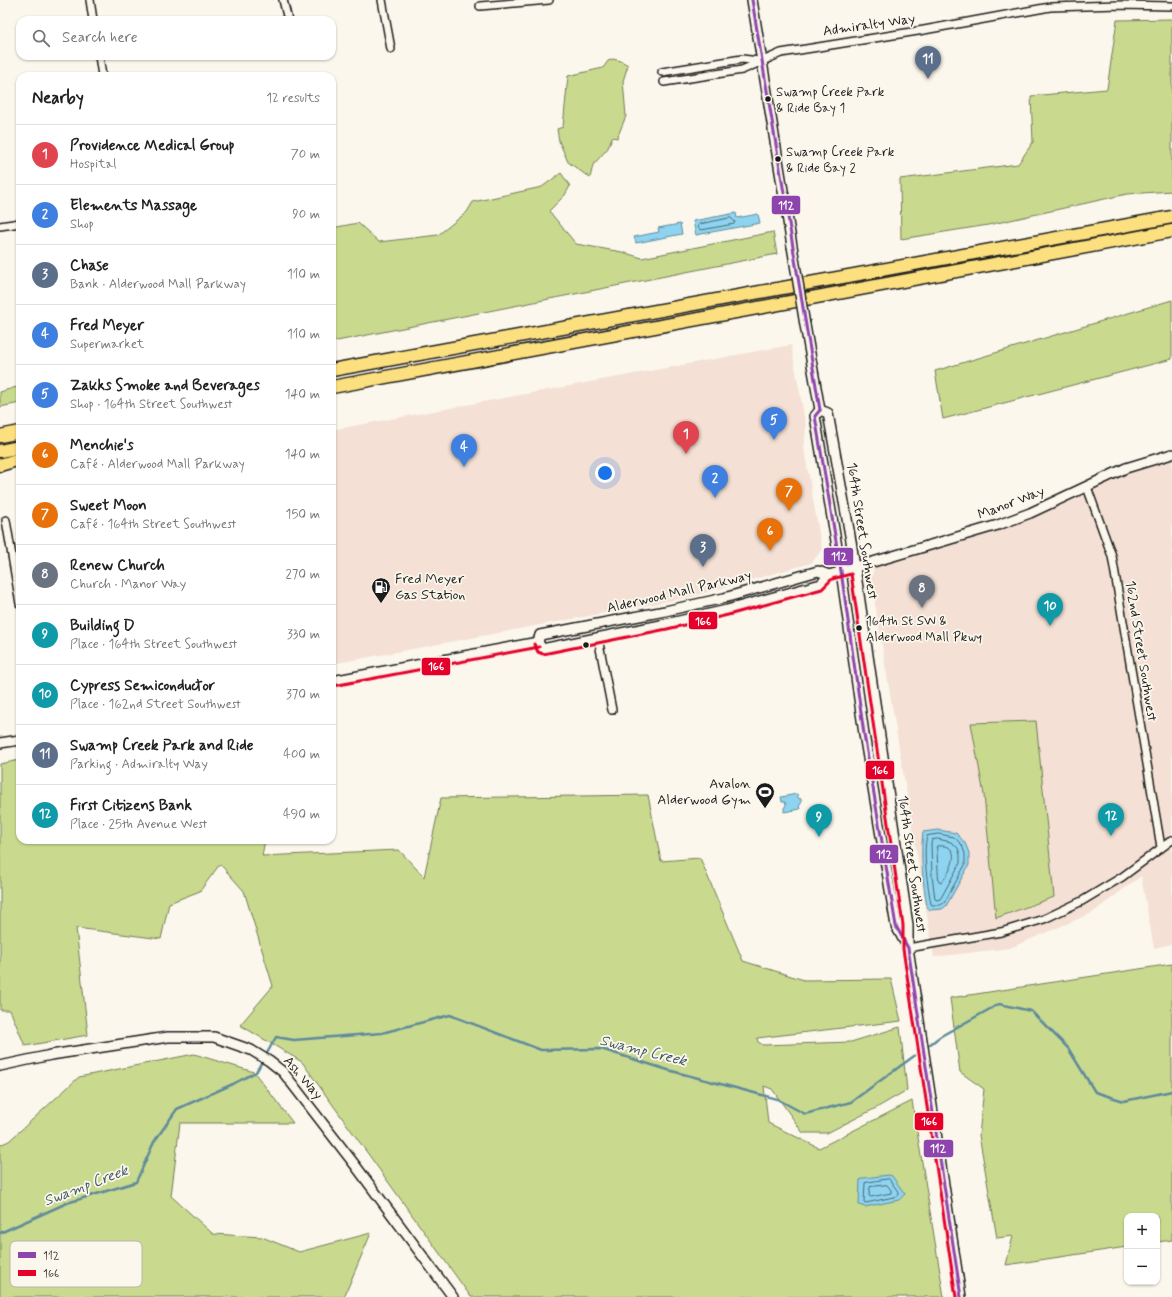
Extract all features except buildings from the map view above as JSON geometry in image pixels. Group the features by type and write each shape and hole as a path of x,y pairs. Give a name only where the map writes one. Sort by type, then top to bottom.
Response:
{"highway":[{"path":"336,369 1172,217"},
{"path":"336,386 1172,231"},
{"path":"0,436 16,433"},
{"path":"0,451 16,448"},
{"path":"0,465 16,460"}],"main road":[{"name":"164th Street Southwest","path":"752,0 820,410"},
{"name":"164th Street Southwest","path":"820,410 828,413 855,568 908,925 908,948 961,1297"},
{"name":"164th Street Southwest","path":"820,410 814,416 841,571 864,734 896,926 908,948"},
{"name":"Manor Way","path":"855,568 1005,522 1030,513 1126,468 1172,454"},
{"name":"Alderwood Mall Parkway","path":"829,575 818,571 724,598 540,635 538,642 542,649 697,617 821,584 829,575 855,568"},
{"name":"Alderwood Mall Parkway","path":"336,680 538,642"},
{"path":"0,743 16,741"},
{"name":"Ash Way","path":"0,1066 51,1055 168,1037 214,1036 251,1050 283,1072 355,1165 453,1297"}],"street":[{"path":"90,0 92,16"},
{"path":"283,0 287,16"},
{"path":"382,0 391,49"},
{"path":"480,6 549,0"},
{"name":"Admiralty Way","path":"664,82 742,70 781,53 924,30 1050,7 1172,6"},
{"path":"662,72 742,59 762,61"},
{"path":"100,60 101,72"},
{"path":"0,226 16,224"},
{"name":"162nd Street Southwest","path":"1087,487 1112,556 1161,847"},
{"path":"6,520 16,580"},
{"path":"598,638 612,710"},
{"path":"908,948 1001,932 1044,919 1082,901 1122,877 1172,840"}],"shaded area":[{"path":"791,345 806,426 804,449 822,550 811,563 690,597 336,663 336,429"},
{"path":"1172,459 1172,944 1154,948 1141,876 1092,913 1010,948 934,957 871,580 874,568 889,558 998,525 1126,468"}],"green space":[{"path":"1172,19 1172,191 1127,194 988,225 901,239 900,179 1018,164 1033,142 1031,96 1107,89 1117,20"},
{"path":"613,59 628,65 623,81 626,116 617,138 612,137 608,148 593,165 590,178 568,162 559,141 557,129 563,127 568,76 603,68 608,61"},
{"path":"561,173 570,186 565,195 549,211 576,244 622,252 642,258 773,232 777,254 336,341 336,227 358,223 379,242 438,235 467,212 473,202 542,187"},
{"path":"1172,300 1172,359 943,419 935,371"},
{"path":"16,387 16,404 0,407 0,392"},
{"path":"1036,721 1054,897 996,918 984,795 971,723"},
{"path":"16,761 16,844 264,844 262,856 399,850 424,877 441,798 648,795 661,861 700,858 743,961 804,980 891,979 901,1021 757,1038 758,1042 763,1045 851,1042 900,1027 907,1090 878,1107 827,1133 803,1133 772,1089 764,1086 768,1123 819,1148 912,1101 944,1297 471,1297 302,1062 240,1025 273,986 244,891 220,864 200,891 169,903 161,939 76,928 88,1035 25,1046 10,1010 0,1010 0,764"},
{"path":"1172,964 1172,1240 1160,1242 1160,1213 1124,1213 1124,1247 1006,1265 1013,1236 997,1238 979,1135 984,1089 960,1072 950,998"},
{"name":"Swamp Creek","path":"194,1054 254,1072 293,1123 180,1123 171,1196 213,1234 262,1237 299,1252 371,1233 344,1297 0,1297 0,1145 9,1141 79,1077"}],"water":[{"path":"736,213 737,218 758,214 760,223 696,235 693,221"},
{"path":"680,224 682,234 636,243 634,237 659,232 658,228"},
{"path":"797,794 798,798 801,799 801,804 799,806 800,809 784,812 786,805 785,802 782,802 781,797"},
{"path":"938,830 956,833 965,843 969,853 969,865 946,906 942,909 930,910 927,907 923,879 923,832"},
{"path":"889,1175 892,1176 905,1194 899,1200 865,1207 859,1205 860,1180 864,1178"}],"waterway":[{"name":"Swamp Creek","path":"925,1048 941,1036 999,1004 1031,1011 1068,1048 1095,1092 1124,1101 1172,1091"},
{"name":"Swamp Creek","path":"266,1055 276,1037 294,1040 382,1033 450,1015 541,1050 601,1049 668,1070 777,1099 805,1114 851,1102 921,1051"},
{"name":"Swamp Creek","path":"0,1233 67,1203 136,1182 154,1142 177,1109 256,1072 263,1060"}],"transit line":[{"name":"112","path":"752,0 820,410"},
{"name":"112","path":"820,410 815,416 841,571 864,734 896,926 908,948 961,1297"},
{"name":"166","path":"534,644 538,652 543,654 667,629 728,615 822,589 832,579 851,574 903,925 903,949 956,1297"},
{"name":"166","path":"336,685 539,647"}],"place":[{"name":"Swamp Creek Park and Ride","path":"928,79"},
{"name":"Swamp Creek Park & Ride Bay 1","path":"768,99"},
{"name":"Swamp Creek Park & Ride Bay 2","path":"778,159"},
{"name":"Zakks Smoke and Beverages","path":"774,440"},
{"name":"Providence Medical Group","path":"686,454"},
{"name":"Fred Meyer","path":"464,467"},
{"name":"Elements Massage","path":"715,498"},
{"name":"Sweet Moon","path":"789,511"},
{"name":"Menchie's","path":"770,551"},
{"name":"Chase","path":"703,567"},
{"name":"Fred Meyer Gas Station","path":"381,604"},
{"name":"Renew Church","path":"922,608"},
{"name":"Cypress Semiconductor","path":"1050,626"},
{"name":"164th St SW & Alderwood Mall Pkwy","path":"859,628"},
{"name":"Avalon Alderwood Gym","path":"765,809"},
{"name":"First Citizens Bank","path":"1111,836"},
{"name":"Building D","path":"819,837"}]}
